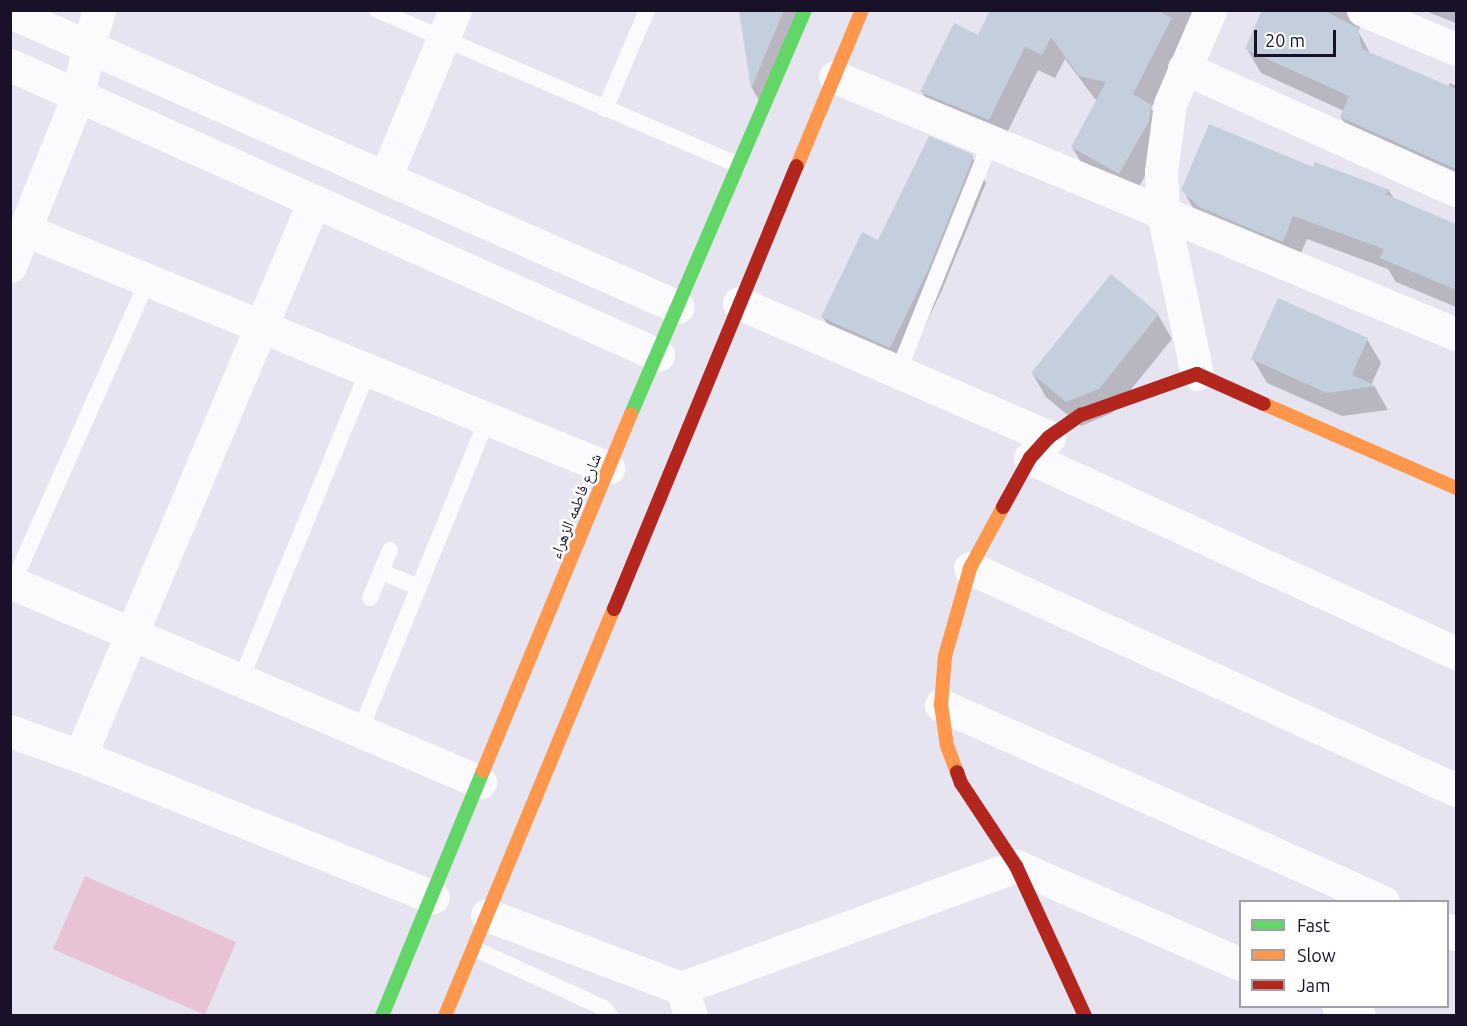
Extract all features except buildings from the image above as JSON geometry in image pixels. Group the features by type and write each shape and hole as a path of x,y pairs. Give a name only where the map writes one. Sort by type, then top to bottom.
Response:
{"street":[{"path":"10,266 78,96 99,10"},
{"name":"شارع فاطمه الزهراء","path":"382,1016 608,468 805,10"},
{"path":"445,1016 862,10"},
{"path":"1197,374 1163,212 1161,171 1170,104 1210,10"},
{"path":"1363,10 1456,49"},
{"path":"10,12 678,307"},
{"path":"385,178 449,25"},
{"path":"10,65 658,355"},
{"path":"1184,68 1456,190"},
{"path":"835,76 1456,334"},
{"path":"80,756 314,201"},
{"path":"25,230 608,468"},
{"path":"739,303 898,372 1039,447 1456,653"},
{"path":"1085,1016 1016,866 961,783 947,746 941,705 945,656 970,568 1039,447 1081,415 1197,374 1456,488"},
{"path":"970,568 1456,790"},
{"path":"12,582 480,782"},
{"path":"941,705 1379,900"},
{"path":"10,731 80,756 433,897"},
{"path":"487,915 686,1002 1016,866 1239,964"},
{"path":"1342,1008 1359,1016"}],"lane":[{"path":"377,10 449,25 605,109 738,165"},
{"path":"605,109 647,10"},
{"path":"898,372 991,141"},
{"path":"12,582 148,280"},
{"path":"241,679 369,369"},
{"path":"360,731 488,418"},
{"path":"370,598 390,550"},
{"path":"381,572 419,587"},
{"path":"473,948 604,1008 610,1016"}],"shaded area":[{"path":"85,876 236,942 205,1015 53,949"}],"traffic: fast":[{"path":"631,414 805,10"},
{"path":"382,1016 483,771"}],"traffic: slow":[{"path":"797,166 862,10"},
{"path":"1264,404 1456,488"},
{"path":"483,771 631,414"},
{"path":"957,772 947,746 941,705 945,656 970,568 1003,507"},
{"path":"445,1016 614,609"}],"traffic: jam":[{"path":"614,609 797,166"},
{"path":"1003,507 1030,458 1049,437 1081,415 1197,374 1264,404"},
{"path":"957,772 961,783 1016,866 1085,1016"}]}
